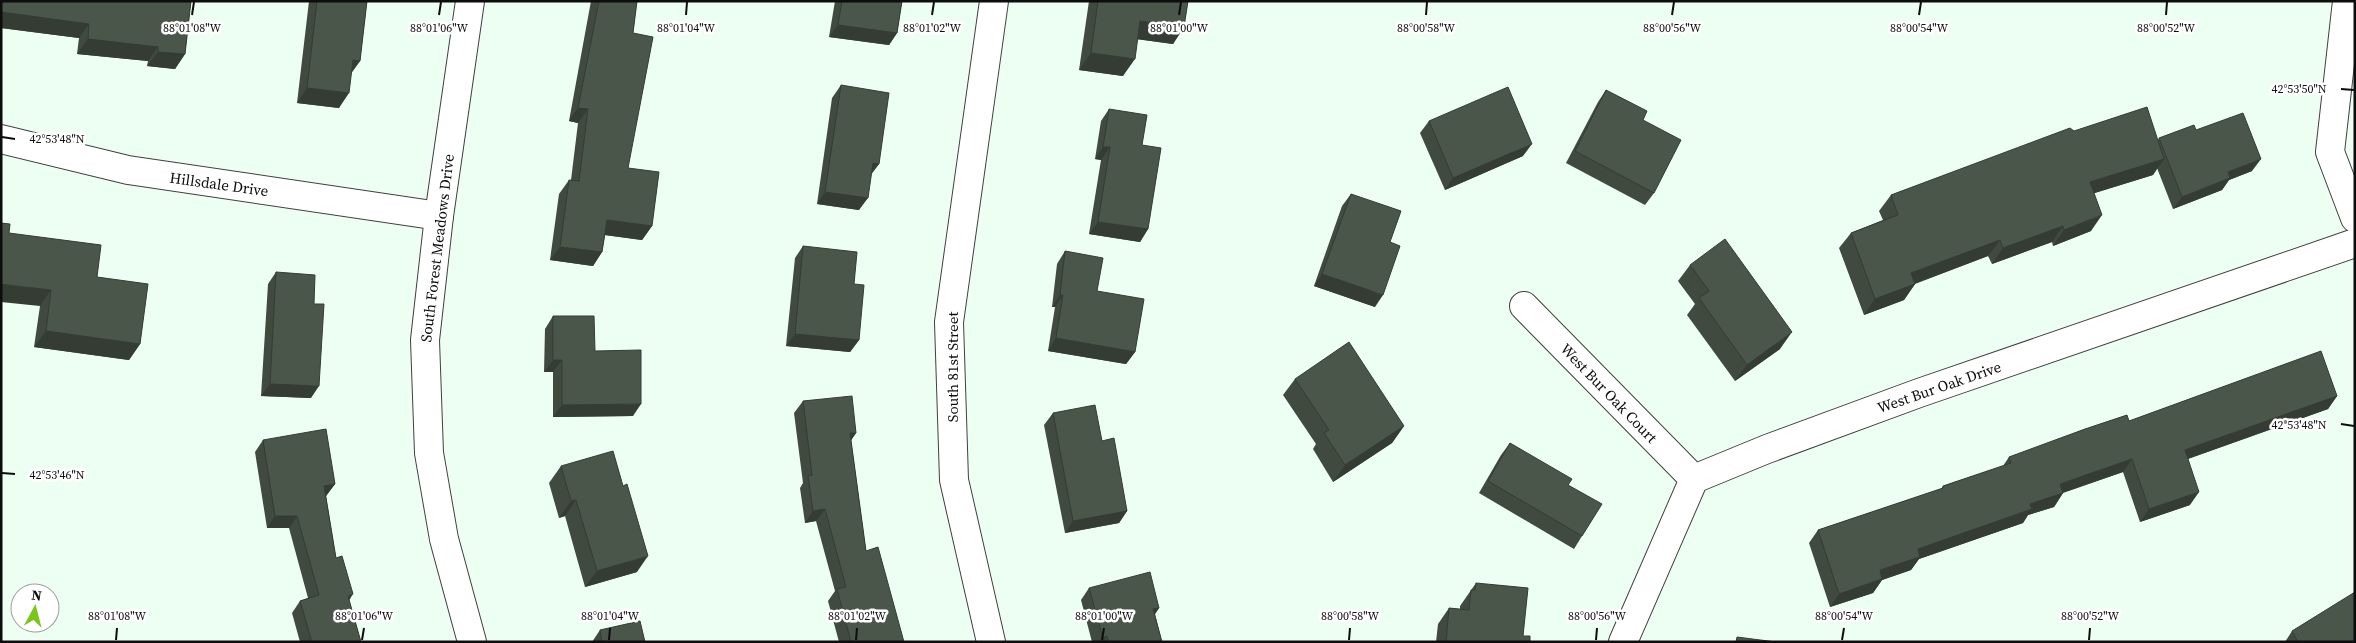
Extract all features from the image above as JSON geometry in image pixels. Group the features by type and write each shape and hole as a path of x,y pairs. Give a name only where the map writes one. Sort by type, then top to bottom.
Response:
{"street":[{"name":"South Forest Meadows Drive","path":"470,1 439,216 425,340 429,453 444,539 472,642"},
{"name":"South 81st Street","path":"991,642 954,480 950,322 994,1"},
{"path":"2347,1 2330,152 2355,218"},
{"name":"Hillsdale Drive","path":"1,139 128,170 439,216"},
{"name":"West Bur Oak Drive","path":"1694,479 1767,449 1919,394 2355,243"},
{"name":"West Bur Oak Court","path":"1524,306 1694,479"},
{"path":"1623,642 1694,479"}],"building":[{"path":"1,1 191,1 185,54 158,52 158,47 88,39 89,24 1,12"},
{"path":"317,1 367,1 360,61 353,60 349,93 307,88"},
{"path":"599,1 637,1 633,33 653,37 628,168 659,172 652,226 607,220 602,252 560,247 569,180 579,181 588,109 578,108"},
{"path":"842,1 902,1 897,33 838,25"},
{"path":"1098,1 1188,1 1184,27 1140,21 1135,59 1091,53"},
{"path":"841,85 889,93 879,164 873,163 868,198 825,192"},
{"path":"1508,87 1532,144 1453,178 1429,121"},
{"path":"1606,90 1647,111 1643,120 1681,140 1654,193 1575,151"},
{"path":"2147,107 2164,159 2090,182 2102,215 2064,230 2063,226 2003,248 2000,240 1911,273 1915,284 1875,299 1851,233 1898,215 1891,195 2070,128 2074,131"},
{"path":"1109,109 1147,115 1142,145 1161,148 1148,229 1098,222 1110,147 1103,147"},
{"path":"2243,113 2261,159 2228,172 2230,178 2182,197 2159,138 2194,125 2196,130"},
{"path":"1351,194 1401,211 1390,242 1400,246 1383,295 1322,274"},
{"path":"1,223 10,224 9,233 101,245 97,277 148,284 140,344 46,331 51,290 1,284"},
{"path":"1725,239 1792,332 1747,365 1699,298 1709,291 1690,265"},
{"path":"803,246 857,252 854,284 864,285 859,340 795,334"},
{"path":"1065,251 1103,258 1097,291 1144,299 1135,352 1056,338 1063,295 1060,295"},
{"path":"276,272 315,275 314,304 324,304 319,386 270,384"},
{"path":"553,316 594,316 595,351 641,350 641,404 562,405 562,360 553,360"},
{"path":"1349,342 1404,426 1345,465 1324,433 1329,430 1295,379"},
{"path":"2321,351 2337,396 2185,450 2199,492 2149,509 2132,459 2060,484 2063,493 2030,504 2032,509 1918,549 1920,557 1880,570 1882,579 1839,594 1818,530 2011,463 2009,457 2085,429 2127,415 2129,421"},
{"path":"852,396 856,433 850,433 866,551 878,547 904,642 851,642 837,589 846,587 825,509 813,511 808,476 812,475 803,401"},
{"path":"1095,405 1102,441 1114,438 1127,511 1073,521 1053,413"},
{"path":"326,429 335,484 324,486 336,558 342,556 353,594 348,596 361,642 312,642 300,601 319,595 297,516 275,516 263,440"},
{"path":"1510,443 1572,479 1568,485 1602,504 1582,536 1488,481"},
{"path":"613,451 623,486 627,484 648,556 597,571 576,500 571,501 561,466"},
{"path":"1150,572 1159,608 1153,609 1162,642 1109,642 1107,636 1103,638 1089,588"},
{"path":"1476,583 1528,588 1523,636 1530,636 1530,642 1446,642 1449,608 1469,610 1471,590 1475,590"},
{"path":"2355,592 2355,642 2298,642 2292,631"},
{"path":"640,621 645,642 602,642 600,630"},
{"path":"1737,637 1776,642 1736,642"}]}
